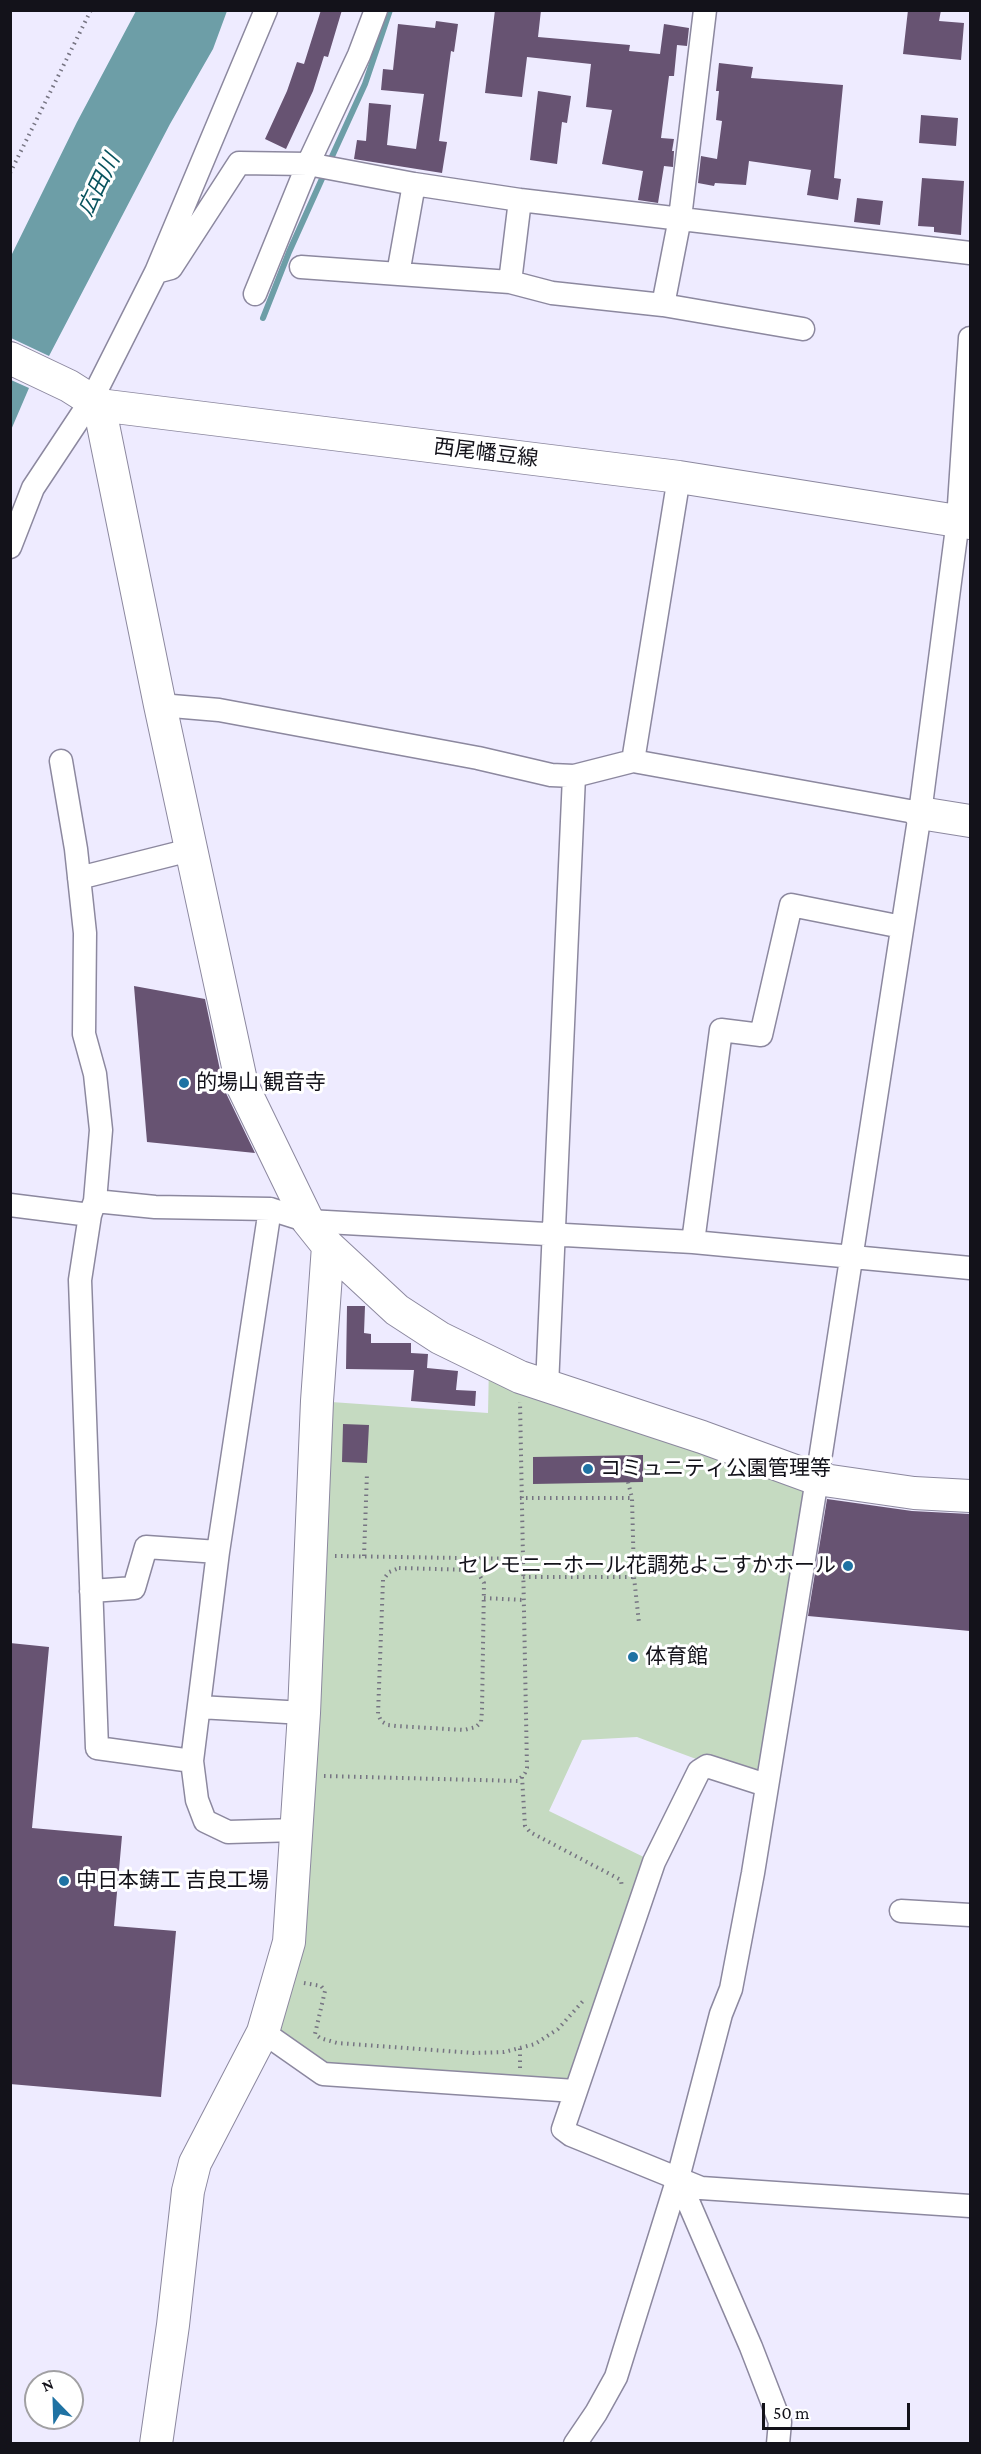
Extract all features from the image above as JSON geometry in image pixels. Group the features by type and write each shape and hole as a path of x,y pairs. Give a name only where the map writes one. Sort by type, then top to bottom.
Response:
{"street":[{"path":"10,547 33,488 156,272 266,10"},
{"path":"255,294 323,167 376,10"},
{"path":"663,305 680,218 705,10"},
{"path":"156,272 171,268 239,163 323,167 520,200 970,253"},
{"path":"398,274 414,184"},
{"path":"510,282 520,200"},
{"path":"301,267 510,282 552,293 663,305 803,330"},
{"path":"575,2444 616,2377 678,2178 721,2014 731,1989 817,1479 964,521 970,338"},
{"name":"西尾幡豆線","path":"10,358 86,396 679,477 964,521"},
{"path":"86,396 160,705 242,1085 308,1221 328,1246 397,1310 440,1338 533,1382 702,1437 817,1479 914,1493 970,1496"},
{"path":"633,761 679,477"},
{"path":"160,705 219,710 478,758 551,775 574,776 633,761 970,821"},
{"path":"61,761 85,933 84,1034 95,1074 101,1130 92,1208 80,1280 97,1748 192,1761"},
{"path":"533,1382 555,1236 574,776"},
{"path":"79,878 190,850"},
{"path":"693,1242 721,1030 761,1035 791,905 902,927"},
{"path":"10,1205 270,1209 308,1221 693,1242 970,1269"},
{"path":"270,1209 218,1552 192,1761 197,1800 205,1821 228,1832 297,1830"},
{"path":"156,2444 174,2325 188,2191 200,2153 263,2032 289,1942 304,1713 317,1401 328,1246"},
{"path":"91,1591 134,1588 146,1547 218,1552"},
{"path":"199,1707 304,1713"},
{"path":"766,1785 707,1766 699,1771 654,1862 563,2129 571,2135 701,2188 970,2206"},
{"path":"901,1911 970,1915"},
{"path":"263,2032 323,2074 575,2091"},
{"path":"678,2178 751,2347 780,2422 778,2444"}],"path":[{"path":"10,173 91,10"},
{"path":"324,1776 518,1781 527,1768 520,1498 533,1382"},
{"path":"364,1556 366,1473"},
{"path":"628,1482 632,1498 634,1577 639,1623"},
{"path":"520,1498 632,1498"},
{"path":"335,1556 522,1559"},
{"path":"399,1568 472,1570 480,1576 484,1583 484,1598 481,1722 476,1727 464,1730 396,1726 381,1721 378,1714 383,1580 389,1572 399,1568"},
{"path":"523,1577 634,1577"},
{"path":"484,1598 523,1600"},
{"path":"522,1777 525,1826 530,1832 621,1880 622,1896"},
{"path":"279,1978 321,1986 325,1991 315,2034 320,2038 337,2043 474,2053 504,2052 535,2044 558,2029 588,1995"}],"shaded area":[{"path":"489,1364 817,1479 766,1785 637,1737 582,1740 549,1811 654,1862 575,2091 323,2074 263,2032 289,1942 317,1401 488,1413"}],"water":[{"name":"広田川","path":"136,11 227,11 213,49 170,124 49,356 11,338 11,256 77,122"},
{"path":"11,380 29,388 11,430"}],"building":[{"path":"321,10 342,10 328,57 324,56 313,91 286,149 265,139 287,91 297,62 304,64"},
{"path":"495,10 541,10 538,37 630,45 629,51 660,54 664,24 689,28 687,46 677,45 674,76 669,76 661,138 674,139 673,167 664,166 658,203 638,200 643,171 602,164 612,110 586,107 591,64 527,57 522,97 485,93"},
{"path":"908,10 941,10 939,21 964,23 961,60 903,54"},
{"path":"436,21 458,24 454,52 451,51 439,141 447,142 442,173 354,159 357,140 366,141 369,103 391,105 387,145 416,149 424,94 381,90 383,69 393,70 398,24 435,28"},
{"path":"719,63 753,67 751,78 843,85 834,178 841,179 838,200 807,195 811,170 749,161 746,185 715,183 714,186 698,183 701,156 717,159 722,121 716,120"},
{"path":"538,91 571,96 567,123 562,122 557,164 530,160"},
{"path":"921,115 958,118 956,146 919,143"},
{"path":"922,178 964,181 961,235 934,232 934,227 918,226"},
{"path":"857,198 883,201 880,225 854,222"},
{"name":"的場山 観音寺","path":"134,986 205,999 224,1089 255,1153 147,1142"},
{"path":"347,1306 365,1306 364,1333 371,1334 371,1343 411,1343 411,1353 428,1354 427,1368 458,1371 456,1390 476,1391 475,1406 411,1401 414,1370 346,1369"},
{"path":"343,1424 369,1425 367,1463 342,1462"},
{"name":"コミュニティ公園管理等","path":"643,1455 643,1482 533,1484 533,1457"},
{"name":"セレモニーホール花調苑よこすかホール","path":"827,1499 912,1511 970,1514 970,1631 808,1616"},
{"name":"中日本鋳工 吉良工場","path":"10,1643 49,1647 32,1828 122,1836 114,1926 176,1931 161,2097 10,2084"}],"waterway":[{"path":"329,163 365,84 390,10"},
{"path":"263,318 289,252 325,172"}],"place":[{"name":"的場山 観音寺","path":"184,1083"},
{"name":"コミュニティ公園管理等","path":"588,1469"},
{"name":"セレモニーホール花調苑よこすかホール","path":"848,1566"},
{"name":"体育館","path":"633,1657"},
{"name":"中日本鋳工 吉良工場","path":"64,1881"}]}
